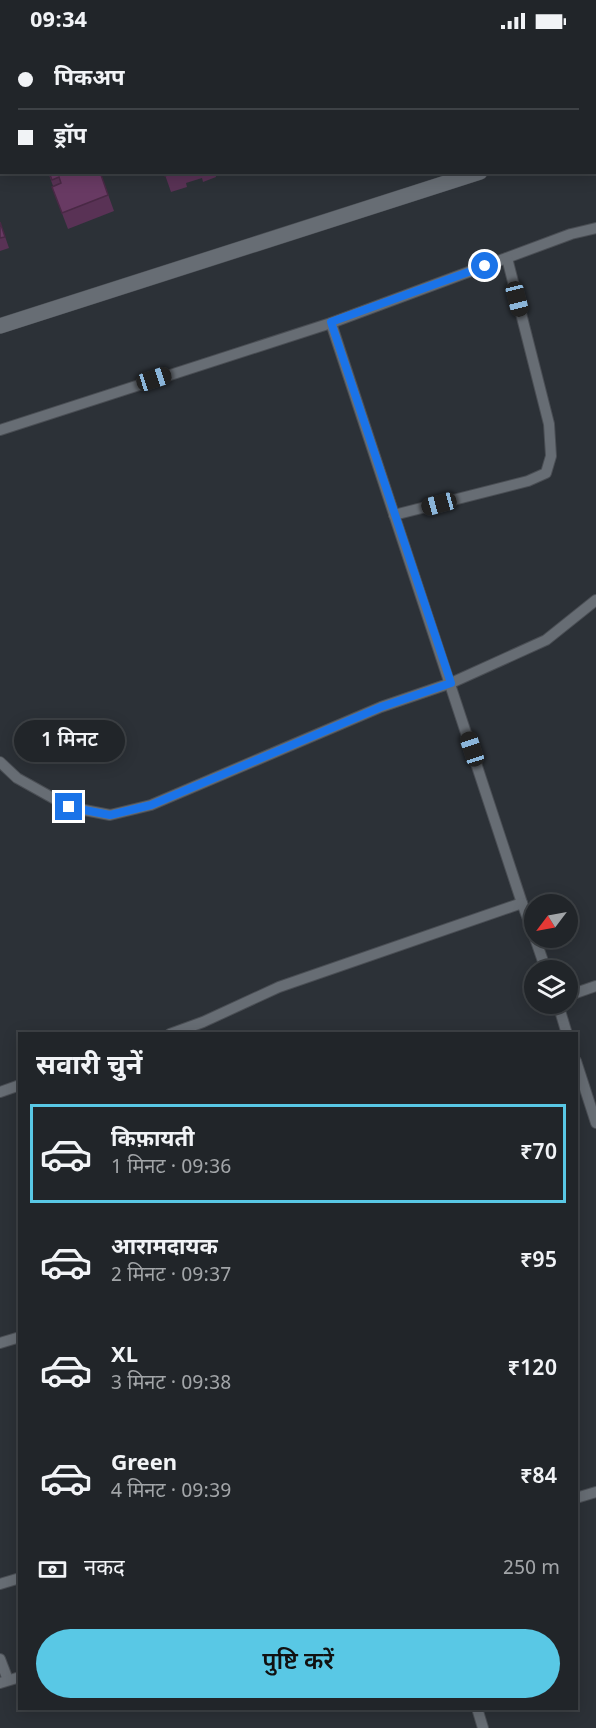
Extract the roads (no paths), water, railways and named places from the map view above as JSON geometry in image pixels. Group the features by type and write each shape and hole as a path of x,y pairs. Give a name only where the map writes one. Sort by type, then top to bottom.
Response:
{"street":[{"path":"0,327 473,174"}],"lane":[{"path":"0,430 331,322 571,234 596,228"},
{"path":"394,515 528,481 546,473 551,456 549,424 507,258"},
{"path":"331,322 524,908"},
{"path":"0,762 17,778 69,807 110,815 151,805 381,707 451,683 546,640 596,600"},
{"path":"176,1032 279,987 522,903"},
{"path":"578,992 596,986"},
{"path":"561,1014 566,1032"},
{"path":"578,1067 596,1124"},
{"path":"0,1092 18,1086"},
{"path":"0,1342 18,1338"},
{"path":"578,1497 596,1492"},
{"path":"0,1584 18,1579"},
{"path":"0,1659 4,1682"},
{"path":"478,1710 483,1728"}]}
